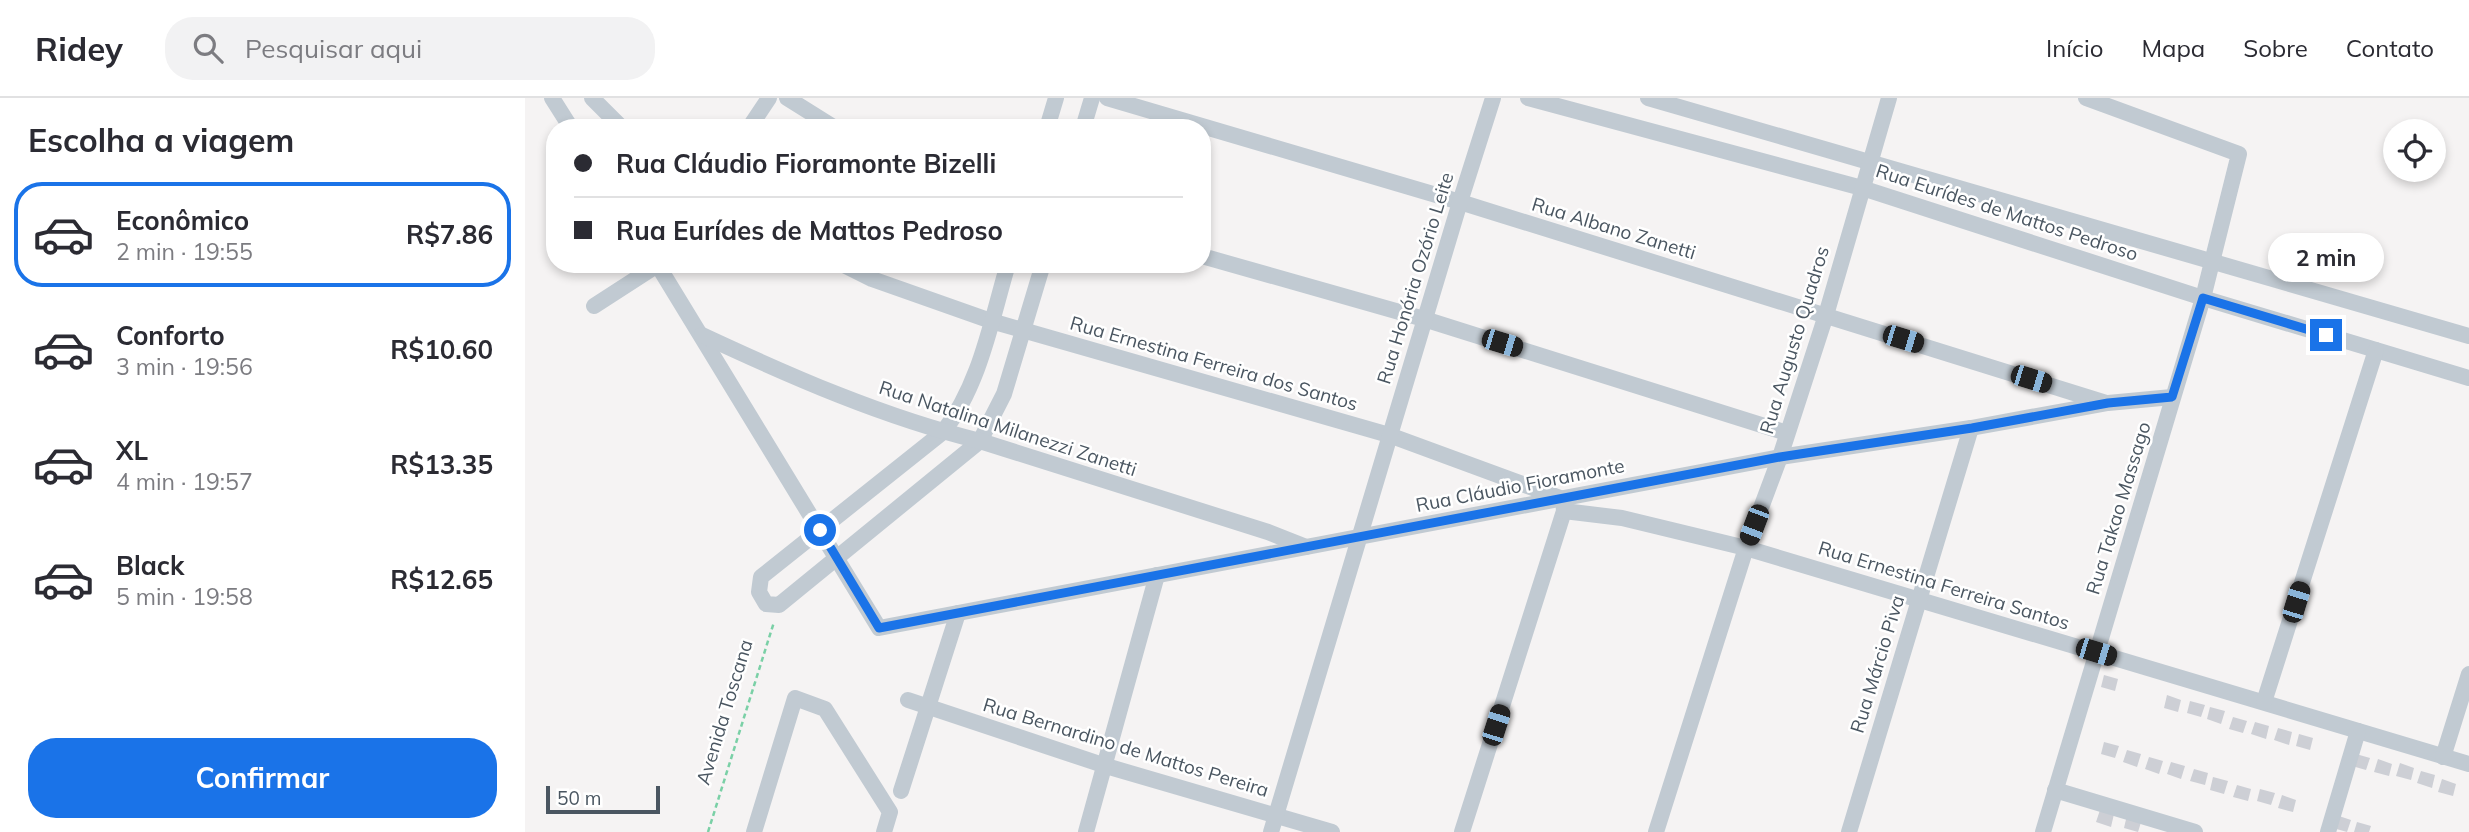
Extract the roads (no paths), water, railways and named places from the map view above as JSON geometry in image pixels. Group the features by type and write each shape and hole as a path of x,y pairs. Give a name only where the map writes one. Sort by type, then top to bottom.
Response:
{"street":[{"path":"552,98 565,119"},
{"path":"592,98 613,119"},
{"path":"755,119 769,98"},
{"path":"787,98 821,119"},
{"path":"1050,119 1056,98"},
{"path":"1086,119 1092,98"},
{"name":"Rua Albano Zanetti","path":"1107,98 1178,119"},
{"name":"Rua Honória Ozório Leite","path":"1271,832 1358,537 1493,98"},
{"name":"Rua Eurídes de Mattos Pedroso","path":"1528,98 1862,188 2203,298 2469,378"},
{"name":"Rua Eurídes de Mattos Pedroso","path":"1648,98 2469,336"},
{"name":"Rua Augusto Quadros","path":"1656,832 1746,548 1780,457 1826,315 1889,98"},
{"name":"Rua Takao Massago","path":"2043,832 2203,298 2239,154 2086,98"},
{"name":"Rua Albano Zanetti","path":"1211,129 1460,202 2108,403"},
{"path":"1211,259 1424,319 1787,433"},
{"path":"594,306 646,273"},
{"path":"663,273 837,559"},
{"name":"Rua Ernestina Ferreira dos Santos","path":"860,273 991,321 1389,435 1564,505"},
{"path":"1005,273 970,388 957,414 943,432 761,577 759,592 766,604 779,606 980,441 1004,394 1040,273"},
{"name":"Rua Natalina Milanezzi Zanetti","path":"702,335 809,385 943,432 980,441 1268,532 1307,547"},
{"path":"2264,702 2376,350"},
{"name":"Rua Cláudio Fioramonte","path":"837,559 879,628 1358,537 1564,505 1780,457 1972,428 2108,403 2172,397"},
{"name":"Rua Márcio Piva","path":"1849,832 1972,428"},
{"path":"1462,832 1564,505"},
{"name":"Rua Ernestina Ferreira Santos","path":"1564,505 1746,548 2469,764"},
{"path":"1086,832 1157,575"},
{"path":"901,791 958,613"},
{"path":"2443,757 2469,674"},
{"path":"754,832 795,698 825,709 890,812 884,832"},
{"name":"Rua Bernardino de Mattos Pereira","path":"908,701 1106,766 1332,832"},
{"path":"2327,832 2358,731"},
{"path":"2055,790 2195,832"}]}
